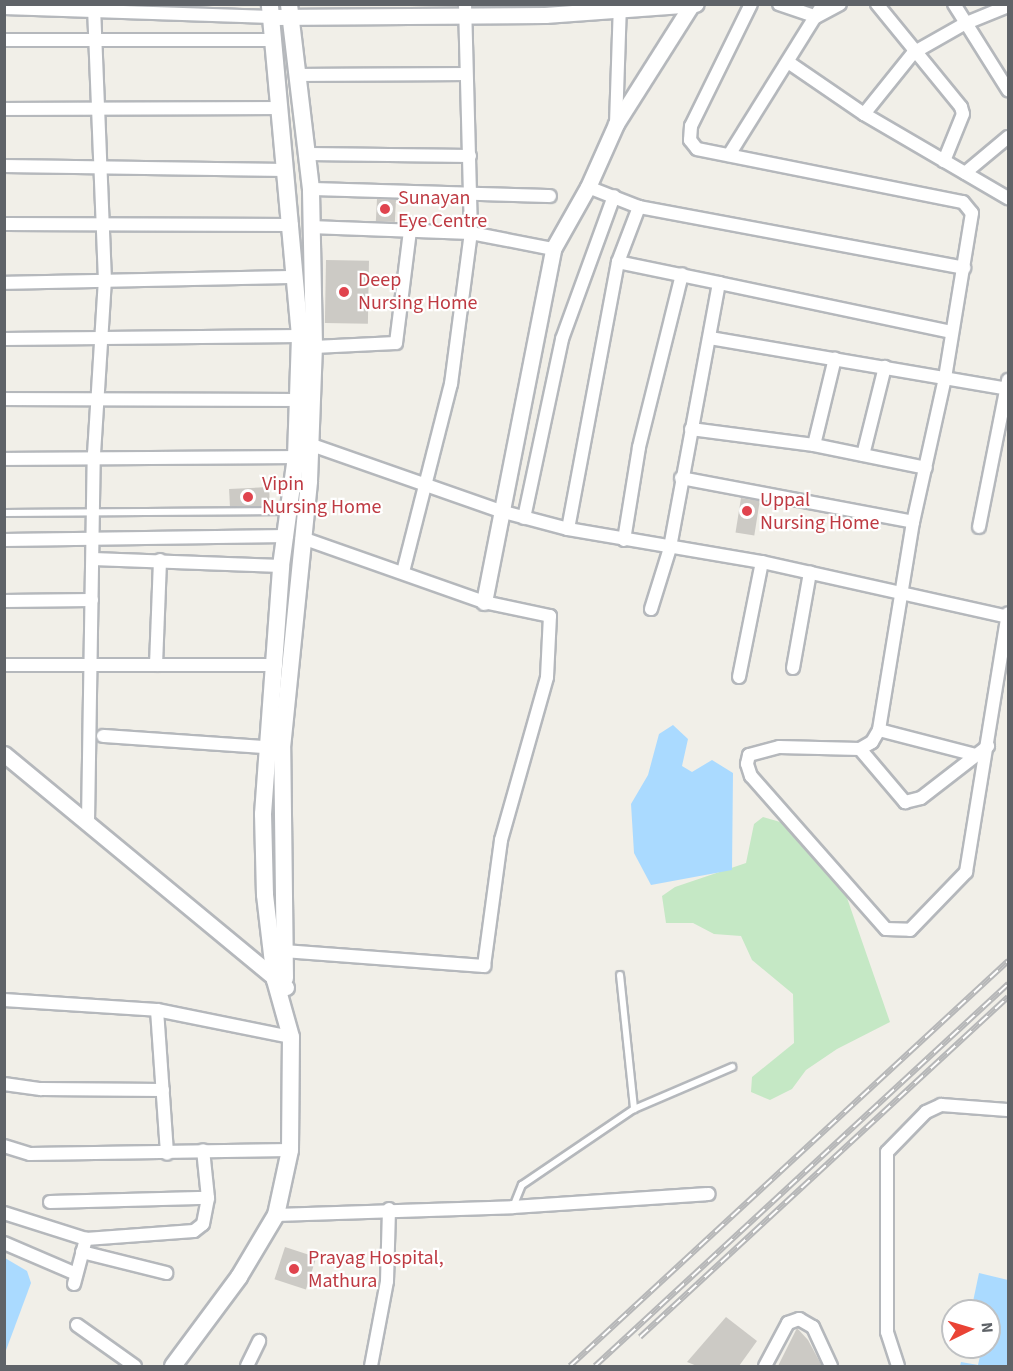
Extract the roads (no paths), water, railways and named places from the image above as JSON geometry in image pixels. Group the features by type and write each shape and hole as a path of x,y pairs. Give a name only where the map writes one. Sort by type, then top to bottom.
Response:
{"main road":[{"path":"280,984 284,951 282,748 294,537 309,444 314,347 311,189 289,9"},
{"path":"173,1366 239,1277 276,1215 290,1150 291,1037 265,895 265,747 276,665 281,566 294,537 288,511 296,457 300,336 292,225 271,11"}],"street":[{"path":"309,444 500,511 568,529 762,562 901,593 1008,616 966,872 910,930 898,932 886,929 751,776 747,764 749,755 779,747 860,748 872,741 879,730 901,593 913,522 945,378 972,213 963,202 697,149 690,140 691,126 751,4"},
{"path":"779,4 816,17 840,4"},
{"path":"729,155 823,4"},
{"path":"877,4 913,53 954,96 963,114 944,161"},
{"path":"954,4 964,24 1008,90"},
{"path":"4,8 94,6 271,11 289,9 423,11 620,9 693,5"},
{"path":"484,602 553,249 588,187 616,124 693,5"},
{"path":"88,822 94,454 105,281 100,110 94,38 94,6"},
{"path":"864,114 913,53 964,24 1008,6"},
{"path":"616,124 620,9"},
{"path":"403,572 451,384 471,233 472,191 465,74 465,10"},
{"path":"4,40 94,38 273,40"},
{"path":"788,62 864,114 1008,198"},
{"path":"297,75 465,74"},
{"path":"4,109 280,108"},
{"path":"965,173 1008,136"},
{"path":"308,154 470,156"},
{"path":"4,166 286,170"},
{"path":"588,187 639,207 964,268"},
{"path":"311,189 472,191 550,196"},
{"path":"524,518 562,339 614,196"},
{"path":"568,529 618,262 639,207"},
{"path":"4,224 292,225"},
{"path":"310,227 471,233 553,249"},
{"path":"314,347 396,343 410,230"},
{"path":"618,262 951,332"},
{"path":"624,540 639,447 682,274"},
{"path":"4,284 296,277"},
{"path":"651,609 670,548 681,478 719,283"},
{"path":"4,339 101,340 300,336"},
{"path":"710,338 945,378 1008,386 979,527"},
{"path":"814,445 835,358"},
{"path":"863,455 885,367"},
{"path":"4,399 96,396 298,400"},
{"path":"691,429 814,445 926,468"},
{"path":"4,459 94,454 296,457"},
{"path":"681,478 913,522"},
{"path":"4,540 294,537 403,572 484,602 550,616 547,677 501,840 484,966 284,951"},
{"path":"93,559 281,566"},
{"path":"156,665 160,560"},
{"path":"739,677 762,562"},
{"path":"793,668 810,573"},
{"path":"4,602 92,600"},
{"path":"4,665 90,667 276,665"},
{"path":"879,730 976,755"},
{"path":"103,736 265,747"},
{"path":"860,748 905,802 921,798 988,746"},
{"path":"4,754 280,984"},
{"path":"4,1000 156,1010 291,1037"},
{"path":"156,1010 167,1154"},
{"path":"4,1084 40,1089 163,1090"},
{"path":"898,1366 887,1332 887,1152 926,1112 941,1105 1008,1110"},
{"path":"4,1146 30,1154 167,1154 203,1150 290,1150"},
{"path":"4,1213 86,1239 198,1230 208,1198 203,1150"},
{"path":"276,1215 389,1209 513,1207 709,1194"},
{"path":"50,1202 208,1198"},
{"path":"371,1366 387,1281 389,1209"},
{"path":"4,1243 75,1279 86,1239"},
{"path":"82,1252 166,1273"},
{"path":"765,1366 788,1323 799,1319 813,1327 831,1366"},
{"path":"77,1326 135,1366"},
{"path":"247,1366 259,1341"}],"lane":[{"path":"4,513 288,511"},
{"path":"620,975 634,1109"},
{"path":"513,1207 522,1185 634,1109 732,1067"}],"water":[{"path":"673,725 688,739 682,766 692,772 712,760 733,773 732,870 651,885 634,853 631,804 648,775 659,734"},
{"path":"5,1258 27,1271 31,1283 5,1353"},
{"path":"979,1273 1008,1280 1008,1366 960,1366 961,1362 978,1365 979,1359 1001,1359 1001,1299 974,1299"}],"railway":[{"path":"570,1366 1008,961"},
{"path":"595,1366 1008,984"},
{"path":"640,1337 1008,997"}],"place":[{"name":"Sunayan Eye Centre","path":"385,209"},
{"name":"Deep Nursing Home","path":"344,292"},
{"name":"Vipin Nursing Home","path":"248,497"},
{"name":"Uppal Nursing Home","path":"747,511"},
{"name":"Prayag Hospital, Mathura","path":"294,1269"}]}
